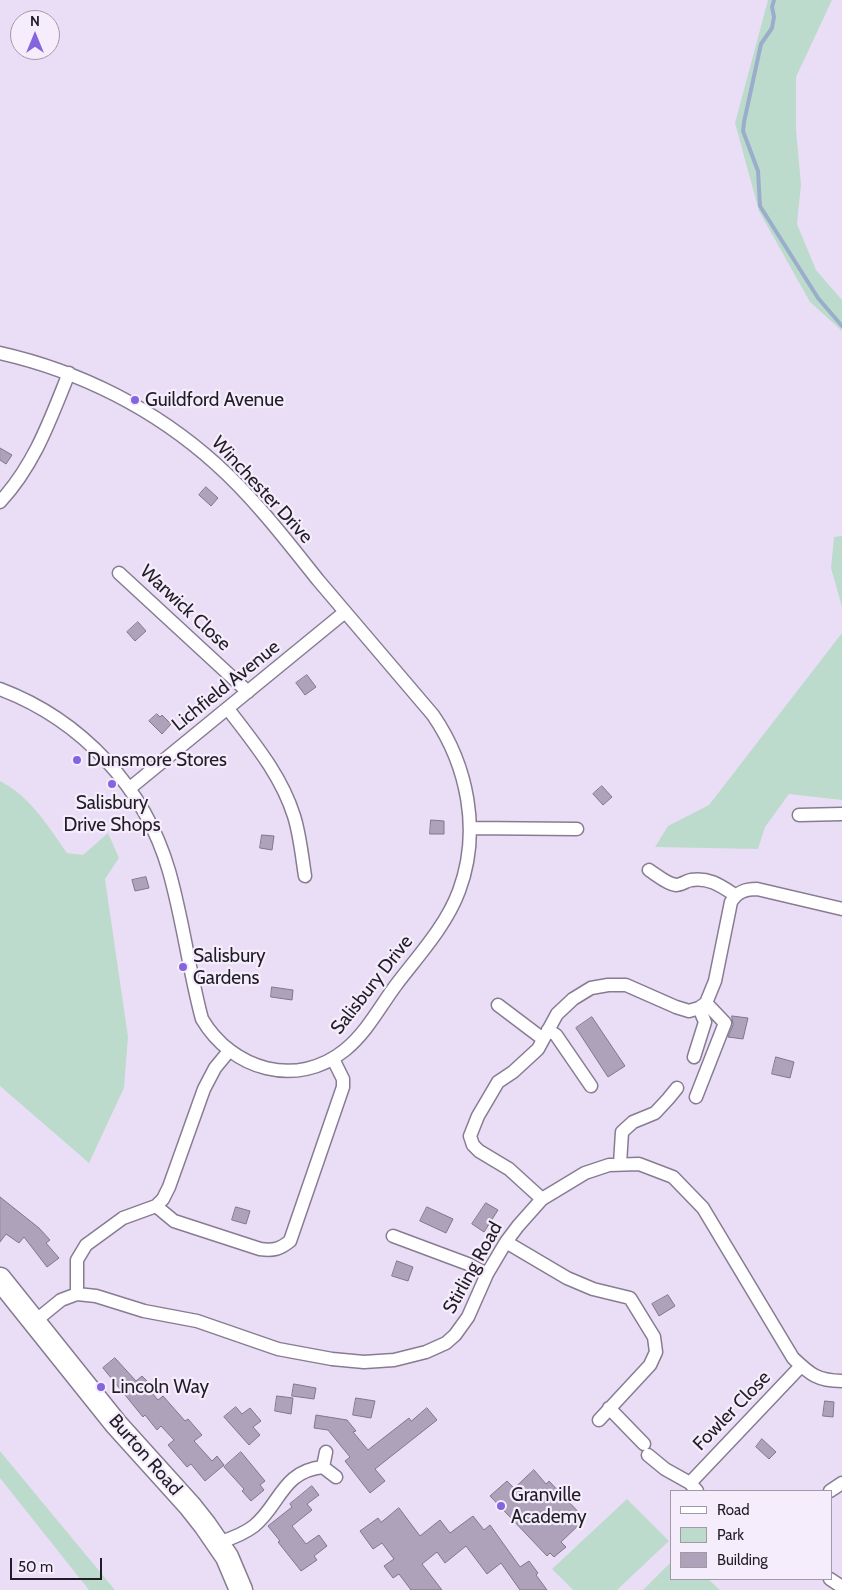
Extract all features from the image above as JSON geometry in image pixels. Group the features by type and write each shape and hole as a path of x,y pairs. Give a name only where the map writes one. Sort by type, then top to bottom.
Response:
{"highway":[{"name":"Burton Road","path":"0,1279 116,1424 190,1506 218,1544 234,1572 241,1590"}],"street":[{"name":"Winchester Drive","path":"0,352 69,373 111,392 144,410 179,433 210,458 239,487 345,612"},
{"path":"0,502 20,478 36,451 69,373"},
{"name":"Warwick Close","path":"119,573 248,692"},
{"name":"Lichfield Avenue","path":"130,788 345,612"},
{"name":"Salisbury Drive","path":"0,689 28,701 60,719 92,746 130,788 157,837 169,870 202,1019 215,1038 229,1051 261,1067 292,1071 312,1067 333,1059 362,1034 441,924 459,891 468,854 470,828 465,786 449,739 433,715 345,612"},
{"path":"228,709 264,756 286,794 295,818 305,876"},
{"path":"799,815 842,814"},
{"path":"470,828 577,829"},
{"path":"649,870 668,882 678,885 690,880 703,880 716,883 735,895"},
{"path":"694,1057 705,1022 703,1006 715,981 731,902 735,895 749,889 757,889 842,909"},
{"path":"542,1199 509,1169 473,1145 470,1136 478,1116 498,1082 514,1072 538,1048 558,1014 573,998 591,988 608,985 626,985 689,1011 703,1006"},
{"path":"498,1005 546,1035 556,1035 591,1086"},
{"path":"696,1098 724,1023 703,1006"},
{"path":"34,1322 61,1300 77,1294 77,1260 86,1245 123,1218 156,1206 163,1199 169,1188 204,1089 216,1068 229,1051"},
{"path":"156,1206 174,1221 260,1249 272,1251 282,1248 290,1241 343,1088 343,1079 333,1059"},
{"path":"620,1164 622,1132 632,1122 654,1113 677,1088"},
{"name":"Stirling Road","path":"77,1294 96,1296 144,1311 197,1321 278,1349 332,1359 364,1362 394,1360 426,1352 446,1343 455,1336 468,1317 487,1274 506,1242 542,1199 585,1173 609,1164 639,1164 673,1177 703,1208 793,1358 811,1375 842,1382"},
{"path":"393,1236 468,1264 487,1274"},
{"path":"506,1242 567,1278 593,1289 630,1298 654,1337 656,1352 650,1365 599,1420"},
{"name":"Fowler Close","path":"609,1408 665,1469 693,1487 801,1366"},
{"path":"323,1467 326,1452"},
{"path":"218,1544 238,1536 254,1526 264,1516 288,1482 306,1470 323,1467"},
{"path":"323,1467 336,1478"},
{"path":"832,1490 842,1483"},
{"path":"832,1580 842,1587"}],"green space":[{"path":"768,0 832,0 796,77 796,129 801,185 797,224 816,270 842,300 842,331 810,302 759,211 735,123"},
{"path":"842,536 842,607 831,568 834,537"},
{"path":"842,633 842,800 789,794 765,827 758,849 655,847 668,826 709,805"},
{"path":"0,781 30,803 67,853 83,855 108,833 119,858 105,879 128,1037 124,1088 89,1163 0,1086"},
{"path":"0,1451 115,1590 89,1590 0,1478"},
{"path":"627,1499 669,1541 617,1590 573,1590 552,1569"},
{"path":"670,1563 670,1580 709,1580 720,1590 643,1590"}],"building":[{"path":"0,448 12,455 6,464 0,460"},
{"path":"206,487 218,498 211,506 199,495"},
{"path":"138,622 146,631 135,641 127,632"},
{"path":"307,675 316,687 305,695 296,683"},
{"path":"157,714 160,717 162,715 171,724 162,734 149,721"},
{"path":"602,786 612,797 603,805 593,794"},
{"path":"431,820 444,821 444,834 430,834"},
{"path":"262,835 274,836 272,850 260,848"},
{"path":"146,877 149,888 135,891 132,880"},
{"path":"272,987 293,990 292,1000 271,997"},
{"path":"732,1016 748,1018 743,1039 728,1037 733,1025"},
{"path":"592,1017 625,1066 608,1077 576,1028"},
{"path":"776,1057 794,1062 790,1078 772,1074"},
{"path":"0,1197 39,1228 50,1240 46,1243 59,1258 47,1267 24,1237 19,1243 6,1234 0,1242"},
{"path":"486,1203 498,1210 484,1232 472,1224"},
{"path":"236,1207 250,1211 246,1224 232,1220"},
{"path":"427,1207 453,1219 446,1233 420,1221"},
{"path":"397,1261 413,1267 408,1281 392,1276"},
{"path":"668,1295 675,1306 659,1316 652,1304"},
{"path":"115,1358 136,1381 142,1376 149,1383 146,1386 158,1400 163,1396 185,1421 188,1419 202,1435 194,1441 212,1461 217,1456 224,1465 205,1481 191,1464 187,1467 168,1445 174,1440 161,1426 157,1430 145,1415 143,1417 103,1368"},
{"path":"294,1384 316,1388 314,1399 292,1396"},
{"path":"277,1396 293,1398 291,1414 275,1411"},
{"path":"356,1398 375,1401 371,1418 353,1415"},
{"path":"825,1401 834,1402 833,1417 823,1416"},
{"path":"236,1407 242,1414 250,1408 261,1421 253,1427 260,1435 249,1445 224,1417"},
{"path":"427,1408 437,1420 375,1469 385,1481 370,1493 345,1461 350,1457 328,1430 314,1428 316,1415 347,1420 356,1431 353,1432 368,1450 409,1418 411,1421"},
{"path":"762,1439 776,1452 769,1459 756,1447"},
{"path":"241,1452 265,1481 260,1485 264,1490 251,1501 242,1491 244,1489 224,1467"},
{"path":"534,1470 546,1484 549,1481 585,1519 561,1542 566,1547 554,1557 550,1553 547,1556 490,1496 507,1481 514,1488"},
{"path":"312,1486 319,1495 307,1504 312,1510 292,1526 306,1544 319,1535 327,1546 314,1556 317,1560 301,1571 268,1526 292,1507 290,1504"},
{"path":"399,1508 420,1536 440,1520 450,1533 473,1516 484,1530 490,1525 520,1567 529,1561 547,1590 520,1590 501,1563 487,1574 466,1546 445,1563 437,1552 422,1564 442,1590 411,1590 399,1574 393,1578 384,1566 394,1559 382,1543 373,1549 360,1531 378,1518 381,1522"}],"waterway":[{"path":"774,0 772,28 761,44 743,131 758,171 760,206 818,298 842,326"}],"place":[{"name":"Guildford Avenue","path":"135,400"},
{"name":"Dunsmore Stores","path":"77,760"},
{"name":"Salisbury Drive Shops","path":"112,784"},
{"name":"Salisbury Gardens","path":"183,967"},
{"name":"Lincoln Way","path":"101,1387"},
{"name":"Granville Academy","path":"501,1506"}]}
